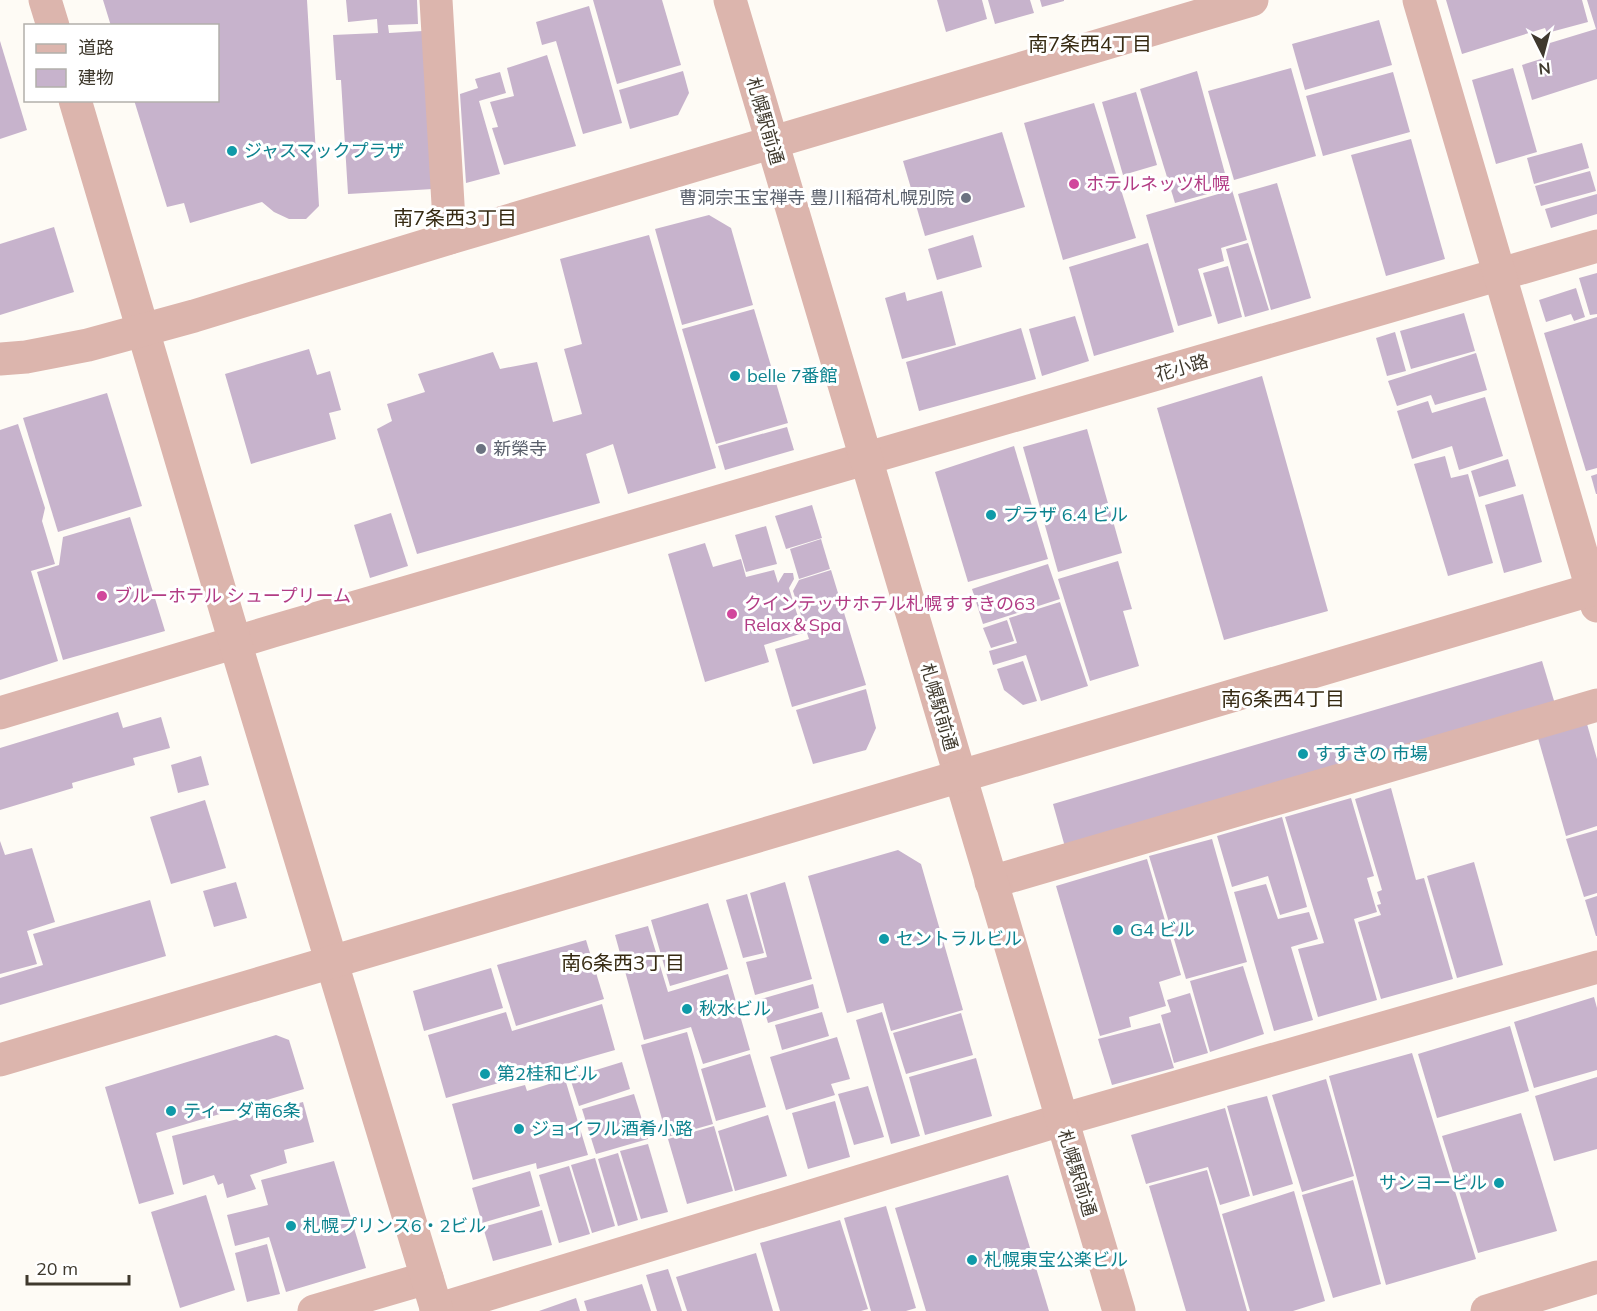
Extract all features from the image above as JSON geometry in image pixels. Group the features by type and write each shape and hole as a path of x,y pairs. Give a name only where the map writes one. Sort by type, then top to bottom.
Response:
{"street":[{"path":"45,0 52,24"},
{"path":"436,0 450,238"},
{"name":"札幌駅前通","path":"730,0 1119,1311"},
{"path":"0,359 26,357 88,345 195,316 1252,0"},
{"path":"0,1060 331,961 1595,594 1419,0"},
{"path":"76,102 436,1310 1061,1120 1597,967"},
{"name":"花小路","path":"0,713 235,642 1597,246"},
{"path":"991,882 1597,705"},
{"path":"1487,1311 1597,1277"},
{"path":"314,1311 427,1278"}],"building":[{"name":"ジャスマックプラザ","path":"103,0 307,0 319,206 306,219 289,219 274,212 262,202 190,223 184,203 167,207 135,102 219,102 219,24 110,24"},
{"path":"346,0 417,0 418,24 388,25 389,33 423,31 433,189 348,194 341,80 336,80 333,35 378,33 377,19 348,22"},
{"path":"593,0 662,0 681,65 617,84"},
{"path":"937,0 982,0 987,19 946,32"},
{"path":"988,0 1030,0 1034,13 995,24"},
{"path":"1040,0 1064,0 1064,1 1042,7"},
{"path":"1446,0 1582,0 1588,22 1547,33 1545,28 1462,54"},
{"path":"1587,0 1597,0 1597,79 1532,100 1522,65 1544,58 1540,46 1596,29"},
{"path":"589,6 622,123 583,134 556,41 542,45 536,22"},
{"path":"1379,20 1392,65 1305,90 1292,44"},
{"path":"0,41 27,130 0,139"},
{"path":"547,55 576,146 504,165 492,128 498,127 490,102 514,96 507,68"},
{"path":"1291,68 1316,156 1234,180 1208,91"},
{"path":"1513,68 1537,152 1496,164 1472,80"},
{"path":"683,71 689,93 678,115 630,129 619,90"},
{"path":"1197,71 1229,188 1175,203 1140,89"},
{"path":"500,72 506,93 479,101 500,174 466,183 460,94 478,88 475,79"},
{"path":"1393,72 1410,132 1323,156 1306,96"},
{"path":"1136,92 1157,165 1123,175 1102,102"},
{"path":"1094,103 1136,238 1063,260 1024,123"},
{"path":"1002,132 1025,207 925,236 903,161"},
{"path":"1411,139 1445,259 1386,276 1351,155"},
{"path":"1582,143 1589,168 1534,184 1527,158"},
{"path":"1590,171 1596,191 1541,206 1535,186"},
{"path":"1277,183 1311,298 1271,310 1238,194"},
{"path":"1232,190 1247,240 1221,248 1224,261 1198,269 1212,316 1178,326 1146,215"},
{"path":"1597,194 1597,214 1551,228 1545,209"},
{"path":"709,215 731,228 753,305 682,325 655,229"},
{"path":"54,227 74,292 0,315 0,244"},
{"path":"649,235 716,468 628,494 613,444 586,454 600,503 417,554 377,429 392,421 387,404 425,392 418,374 493,352 500,369 537,362 553,422 582,414 564,349 582,344 560,259"},
{"path":"973,235 982,267 937,280 928,249"},
{"path":"1148,243 1174,332 1094,356 1069,267"},
{"path":"1248,243 1269,310 1245,317 1226,249"},
{"path":"1228,266 1242,317 1218,324 1203,273"},
{"path":"1597,273 1597,314 1590,315 1579,278"},
{"path":"1576,288 1585,317 1574,321 1571,314 1546,322 1539,300"},
{"path":"942,291 956,345 902,359 885,298 905,292 907,301"},
{"name":"belle 7番館","path":"754,309 788,423 716,444 682,329"},
{"path":"1464,313 1475,351 1411,369 1400,331"},
{"path":"1075,316 1089,361 1042,376 1029,329"},
{"path":"1597,317 1597,468 1586,471 1544,333"},
{"path":"1021,328 1036,379 919,411 906,362"},
{"path":"1395,332 1406,371 1387,376 1376,338"},
{"path":"309,349 317,375 330,371 341,410 329,413 336,439 251,464 225,374"},
{"path":"1476,353 1487,390 1435,405 1431,395 1397,406 1388,381"},
{"path":"1262,376 1328,611 1224,640 1157,408"},
{"path":"107,393 142,506 58,532 23,418"},
{"path":"1485,397 1503,456 1459,470 1452,446 1412,459 1397,411 1428,401 1432,413"},
{"path":"18,424 45,508 42,521 55,564 31,571 58,661 0,680 0,430"},
{"path":"787,427 794,450 725,470 718,446"},
{"path":"1087,429 1122,553 1058,572 1023,447"},
{"name":"プラザ 6.4 ビル","path":"1014,446 1048,559 968,582 935,472"},
{"path":"1445,456 1451,478 1468,474 1493,563 1448,576 1414,464"},
{"path":"1508,459 1516,486 1479,497 1471,471"},
{"path":"1597,474 1597,494 1596,494 1591,476"},
{"path":"1523,494 1542,562 1504,573 1485,505"},
{"path":"812,505 822,538 786,549 775,516"},
{"path":"391,513 408,566 370,578 354,525"},
{"path":"130,517 165,631 63,660 37,572 59,565 63,537"},
{"path":"766,526 777,564 746,572 735,535"},
{"path":"821,539 830,569 799,579 790,549"},
{"path":"705,543 713,567 741,559 746,577 774,570 778,583 784,573 793,573 794,579 789,588 803,633 764,645 769,662 705,682 668,554"},
{"path":"1118,561 1132,609 1123,611 1139,666 1090,681 1058,579"},
{"path":"1048,564 1060,599 983,624 972,589"},
{"path":"831,570 866,685 792,707 775,649 809,639 793,591 799,580"},
{"path":"1060,602 1088,686 1041,701 1026,655 993,665 989,651 1017,643 1009,618"},
{"path":"1007,620 1014,641 991,648 983,628"},
{"path":"1023,661 1037,701 1023,705 1004,690 997,669"},
{"name":"すすきの 市場","path":"1542,661 1555,704 1065,847 1053,804"},
{"path":"866,689 876,728 866,750 813,764 796,710"},
{"path":"118,712 123,728 161,717 170,748 133,758 135,765 72,783 73,788 0,810 0,748"},
{"path":"1585,717 1597,759 1597,826 1566,836 1536,731"},
{"path":"201,756 209,785 178,793 171,765"},
{"path":"1391,788 1416,880 1424,878 1453,979 1381,999 1358,922 1381,915 1377,905 1381,904 1377,892 1382,890 1355,799"},
{"path":"1351,798 1374,876 1367,878 1377,912 1354,919 1377,1000 1318,1017 1298,949 1324,943 1285,817"},
{"path":"205,800 226,868 171,884 150,817"},
{"path":"1282,817 1307,907 1280,915 1268,876 1232,887 1217,836"},
{"path":"1597,830 1597,893 1584,897 1566,839"},
{"path":"1212,839 1247,962 1186,979 1149,856"},
{"path":"0,841 5,855 32,848 55,922 27,931 37,964 0,974"},
{"name":"セントラルビル","path":"898,850 921,864 963,1010 891,1031 883,1003 847,1013 808,876"},
{"name":"G4 ビル","path":"1147,859 1181,975 1159,982 1166,1006 1129,1017 1131,1027 1100,1036 1056,886"},
{"path":"1474,862 1503,965 1457,978 1427,876"},
{"path":"236,882 247,918 214,927 203,891"},
{"path":"785,882 812,979 755,995 746,962 767,957 750,893"},
{"path":"1266,884 1278,919 1309,912 1318,939 1291,947 1313,1020 1274,1031 1234,892"},
{"path":"747,894 764,953 743,958 726,900"},
{"path":"1597,896 1597,936 1596,936 1585,900"},
{"path":"150,900 166,956 0,1005 0,978 43,965 33,934"},
{"path":"708,903 728,969 670,986 651,920"},
{"name":"秋水ビル","path":"648,926 668,992 728,974 750,1050 703,1064 691,1027 644,1040 615,935"},
{"path":"586,940 604,999 516,1026 497,965"},
{"path":"1243,966 1264,1034 1210,1052 1190,981"},
{"path":"491,968 503,1008 424,1031 413,991"},
{"path":"813,984 819,1008 768,1023 761,999"},
{"path":"1190,993 1208,1053 1174,1063 1161,1015 1171,1012 1167,1000"},
{"path":"1594,997 1597,1008 1597,1070 1534,1088 1514,1022"},
{"name":"第2桂和ビル","path":"602,1004 615,1050 446,1098 428,1035 506,1012 512,1031"},
{"path":"822,1012 829,1036 782,1050 775,1025"},
{"path":"882,1012 920,1136 891,1144 856,1020"},
{"path":"961,1013 973,1055 906,1074 893,1033"},
{"path":"1160,1023 1174,1068 1112,1085 1098,1039"},
{"path":"1510,1026 1529,1091 1437,1118 1418,1054"},
{"path":"687,1032 713,1124 667,1137 641,1045"},
{"name":"ティーダ南6条","path":"276,1035 289,1040 304,1089 156,1133 174,1194 139,1204 105,1087"},
{"path":"837,1037 850,1079 831,1084 835,1095 786,1110 770,1057"},
{"path":"1412,1053 1476,1259 1386,1285 1329,1076"},
{"path":"750,1054 766,1107 716,1121 701,1069"},
{"path":"976,1058 992,1116 925,1135 909,1077"},
{"path":"622,1062 630,1089 579,1106 570,1078"},
{"path":"1597,1077 1597,1149 1554,1161 1535,1096"},
{"name":"ジョイフル酒肴小路","path":"565,1079 588,1155 537,1169 536,1163 473,1180 452,1104 525,1085 527,1091"},
{"path":"1326,1079 1354,1176 1302,1192 1272,1095"},
{"path":"868,1086 884,1137 854,1145 838,1094"},
{"path":"634,1094 648,1139 596,1154 582,1109"},
{"path":"1267,1096 1293,1184 1253,1196 1227,1106"},
{"path":"835,1101 850,1157 808,1169 792,1113"},
{"path":"303,1102 314,1142 284,1150 287,1163 250,1175 256,1189 227,1198 223,1183 218,1185 214,1175 183,1185 172,1136"},
{"path":"1225,1108 1250,1196 1220,1205 1208,1167 1146,1184 1131,1135"},
{"name":"サンヨービル","path":"1521,1113 1557,1231 1478,1253 1442,1136"},
{"path":"768,1115 787,1176 735,1191 718,1131"},
{"path":"714,1126 733,1191 687,1204 668,1139"},
{"path":"648,1144 668,1212 641,1219 620,1151"},
{"path":"618,1153 638,1220 618,1226 598,1159"},
{"path":"595,1158 615,1226 592,1233 571,1165"},
{"name":"札幌プリンス6・2ビル","path":"334,1161 366,1268 286,1292 269,1237 235,1246 227,1215 268,1205 261,1180"},
{"path":"569,1166 590,1234 559,1243 539,1175"},
{"path":"1207,1170 1247,1311 1186,1311 1149,1186"},
{"path":"530,1171 540,1206 482,1223 472,1188"},
{"name":"札幌東宝公楽ビル","path":"1008,1175 1049,1311 926,1311 895,1208"},
{"path":"1353,1180 1381,1284 1333,1298 1302,1195"},
{"path":"1294,1191 1325,1301 1293,1311 1250,1311 1222,1214"},
{"path":"206,1195 235,1290 180,1308 151,1212"},
{"path":"886,1206 916,1308 906,1311 871,1311 844,1218"},
{"path":"542,1210 552,1245 493,1261 483,1227"},
{"path":"840,1220 868,1309 861,1311 780,1311 760,1243"},
{"path":"267,1244 280,1294 247,1302 235,1253"},
{"path":"756,1253 773,1311 687,1311 676,1277"},
{"path":"668,1269 682,1311 657,1311 646,1275"},
{"path":"642,1284 651,1311 587,1311 584,1301"},
{"path":"576,1298 580,1311 539,1311"}],"place":[{"name":"ジャスマックプラザ","path":"232,151"},
{"name":"ホテルネッツ札幌","path":"1074,184"},
{"name":"曹洞宗玉宝禅寺 豊川稲荷札幌別院","path":"966,198"},
{"name":"belle 7番館","path":"735,376"},
{"name":"新榮寺","path":"481,449"},
{"name":"プラザ 6.4 ビル","path":"991,515"},
{"name":"ブルーホテル シュープリーム","path":"102,596"},
{"name":"クインテッサホテル札幌すすきの63 Relax＆Spa","path":"732,614"},
{"name":"すすきの 市場","path":"1303,754"},
{"name":"G4 ビル","path":"1118,930"},
{"name":"セントラルビル","path":"884,939"},
{"name":"秋水ビル","path":"687,1009"},
{"name":"第2桂和ビル","path":"485,1074"},
{"name":"ティーダ南6条","path":"171,1111"},
{"name":"ジョイフル酒肴小路","path":"519,1129"},
{"name":"サンヨービル","path":"1499,1183"},
{"name":"札幌プリンス6・2ビル","path":"291,1226"},
{"name":"札幌東宝公楽ビル","path":"972,1260"}],"district":[{"name":"南7条西4丁目","path":"1090,44"},
{"name":"南7条西3丁目","path":"455,218"},
{"name":"南6条西4丁目","path":"1283,699"},
{"name":"南6条西3丁目","path":"623,963"}]}
